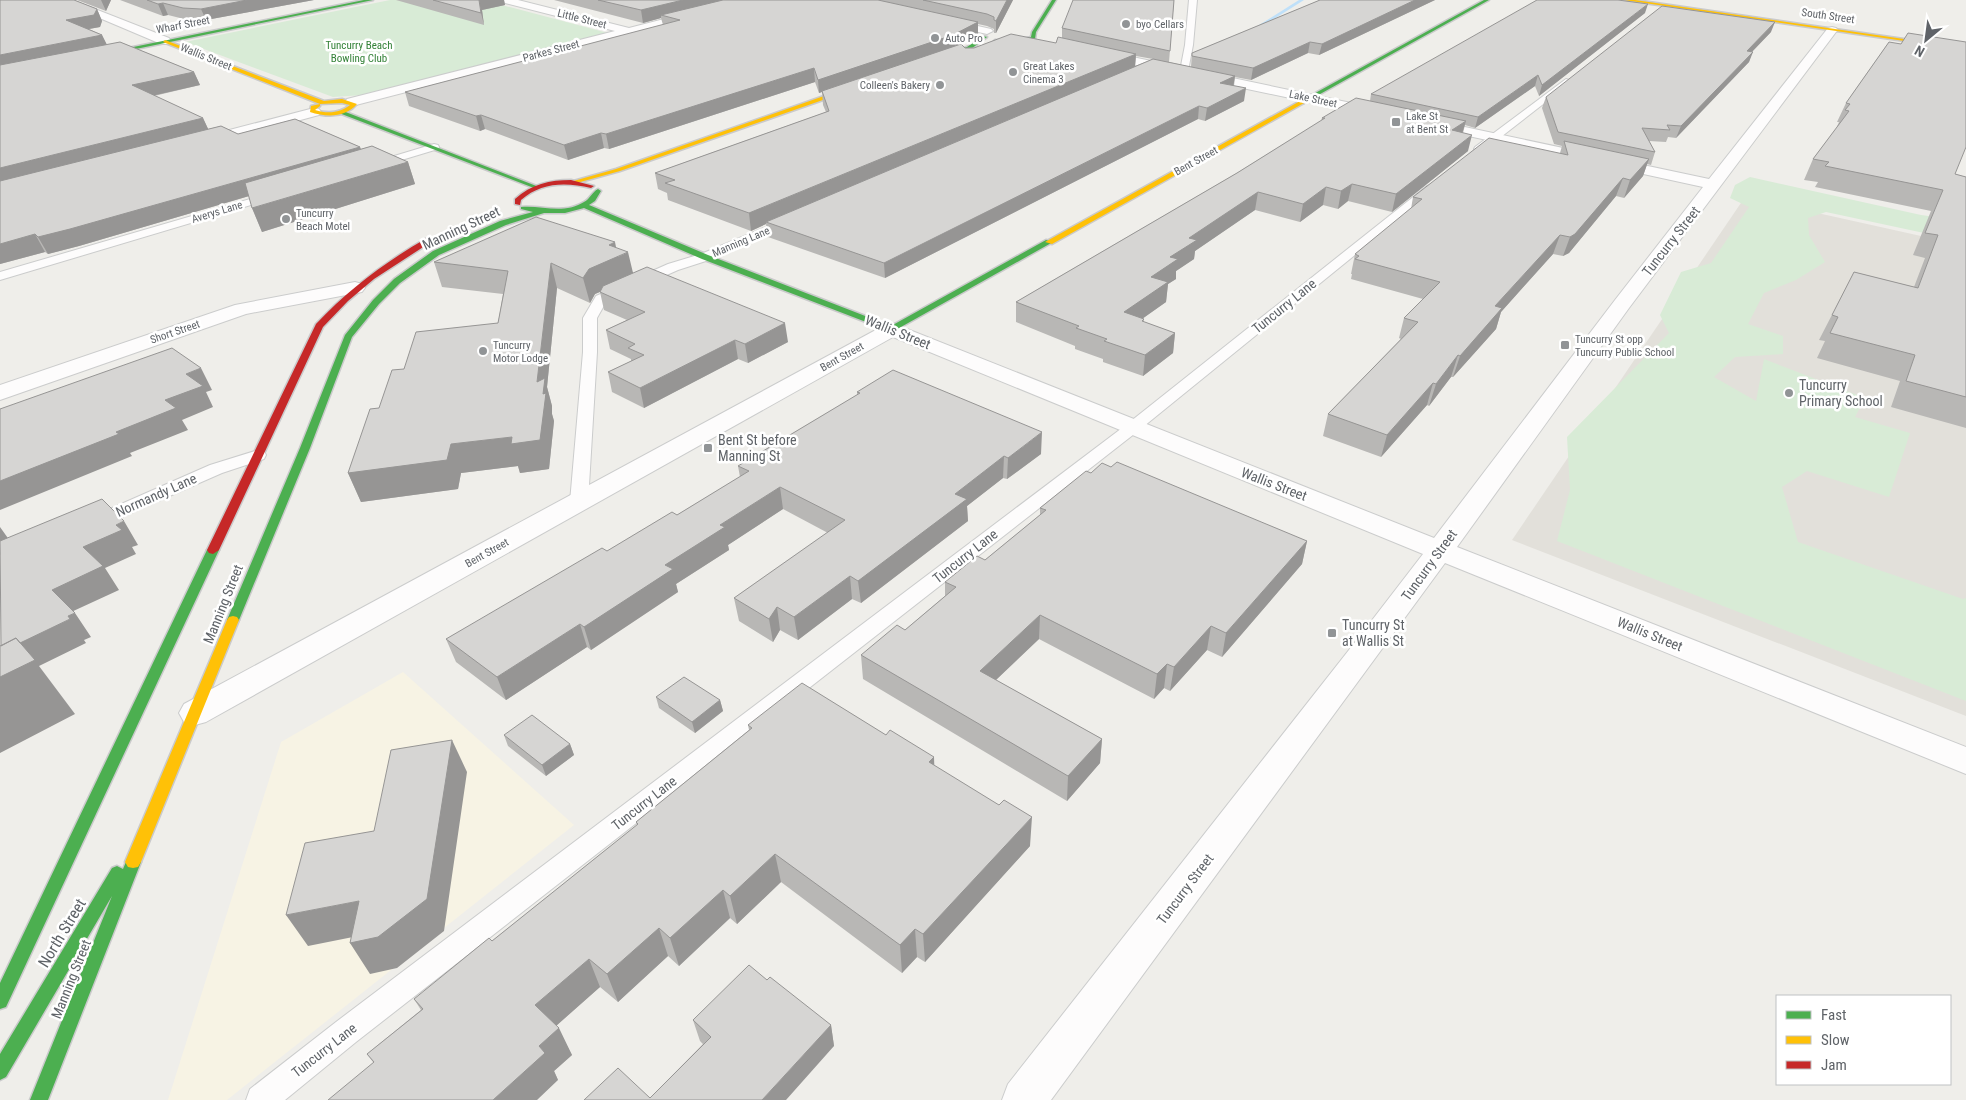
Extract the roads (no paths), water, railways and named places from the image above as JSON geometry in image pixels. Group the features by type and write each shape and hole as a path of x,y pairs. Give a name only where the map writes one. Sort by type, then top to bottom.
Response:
{"street":[{"name":"Wallis Street","path":"62,0 166,41 318,107"},
{"name":"Wharf Street","path":"84,58 371,0"},
{"name":"Little Street","path":"505,0 629,31"},
{"name":"Parkes Street","path":"352,102 751,0"},
{"path":"989,32 969,48 924,68 987,51 1029,33 1054,0"},
{"name":"Bent Street","path":"196,714 1487,0"},
{"name":"South Street","path":"1626,0 1966,49"},
{"path":"926,17 989,32 1008,42"},
{"name":"Tuncurry Street","path":"1024,1100 1367,649 1622,304 1832,30"},
{"path":"1029,33 1047,43"},
{"name":"Lake Street","path":"1085,51 1390,115"},
{"path":"573,182 602,189 595,198 583,205 562,211 540,212 514,205 520,195 536,187 573,182 618,170 868,88 623,181"},
{"path":"183,146 336,101 352,102 354,104 352,108 342,112 323,114 318,107"},
{"path":"342,112 536,187"},
{"path":"1409,119 1714,184"},
{"name":"Wallis Street","path":"583,205 705,257 892,329 1132,428 1966,760"},
{"name":"Manning Street","path":"39,1100 153,812 196,714 254,568 305,448 348,337 376,302 397,281 436,253 503,223 540,212"},
{"name":"Manning Street","path":"0,1001 319,326 355,288 396,258 440,235"},
{"name":"Short Street","path":"0,393 242,309 355,288"},
{"name":"North Street","path":"0,1071 153,812"}],"lane":[{"path":"1184,71 1189,45 1193,0"},
{"path":"1644,21 1664,5"},
{"path":"1132,74 1153,65"},
{"path":"1463,162 1582,69"},
{"path":"368,167 434,148"},
{"name":"Tuncurry Lane","path":"261,1100 346,1032 1132,428 1448,175"},
{"name":"Averys Lane","path":"0,276 283,192"},
{"name":"Manning Lane","path":"579,502 590,352 590,318 601,299 672,267 705,257 805,214"},
{"name":"Normandy Lane","path":"79,529 216,469 258,455"}],"waterway":[{"path":"1253,30 1302,0"}],"place":[{"name":"byo Cellars","path":"1126,24"},
{"name":"Auto Pro","path":"935,38"},
{"name":"Great Lakes Cinema 3","path":"1013,72"},
{"name":"Colleen's Bakery","path":"940,85"},
{"name":"Lake St at Bent St","path":"1396,122"},
{"name":"Tuncurry Beach Motel","path":"286,219"},
{"name":"Tuncurry St opp Tuncurry Public School","path":"1565,345"},
{"name":"Tuncurry Motor Lodge","path":"483,351"},
{"name":"Tuncurry Primary School","path":"1789,393"},
{"name":"Bent St before Manning St","path":"708,448"},
{"name":"Tuncurry St at Wallis St","path":"1332,633"}],"park label":[{"name":"Tuncurry Beach Bowling Club","path":"359,51"}]}
